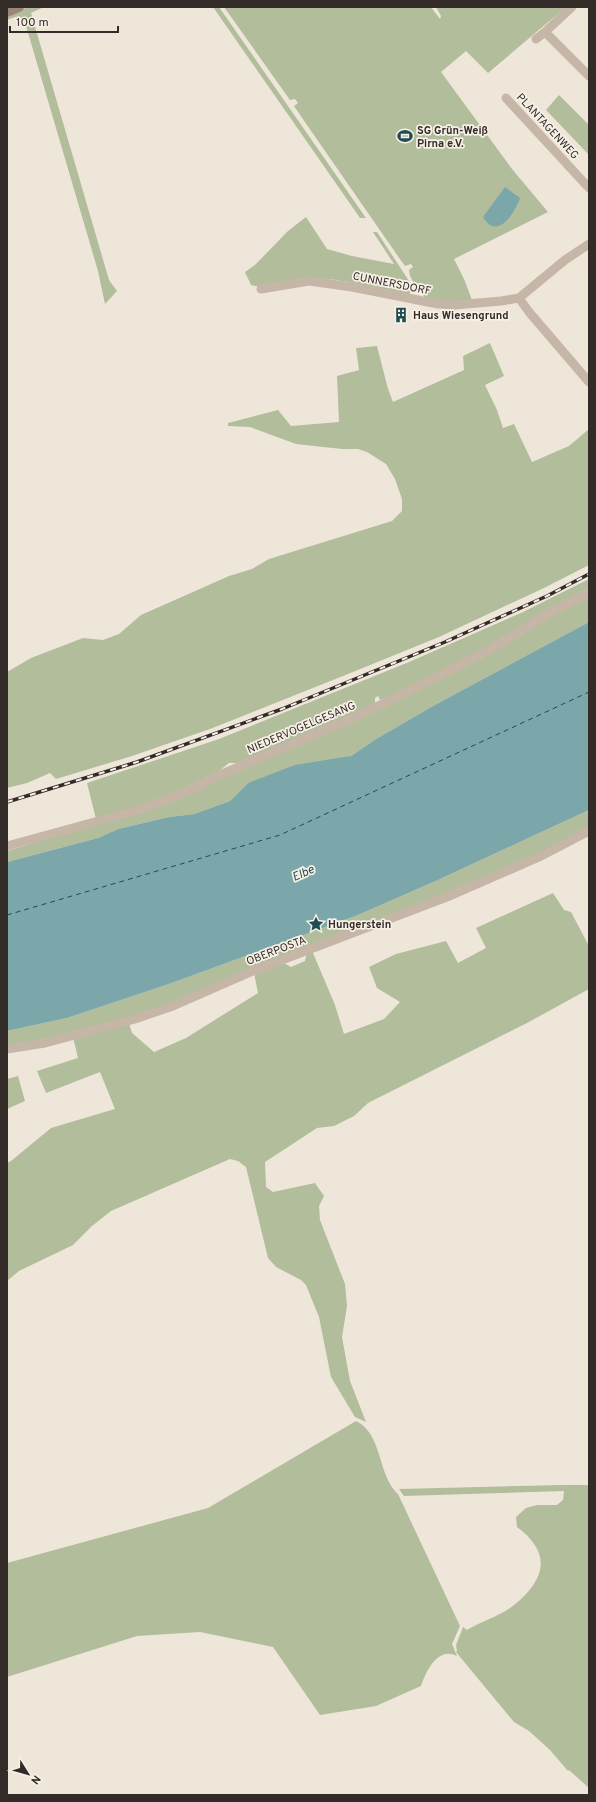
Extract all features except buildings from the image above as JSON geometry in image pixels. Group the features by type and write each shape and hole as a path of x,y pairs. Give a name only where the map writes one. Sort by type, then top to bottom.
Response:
{"main road":[{"path":"7,12 19,7"}],"street":[{"path":"536,39 572,7"},
{"path":"545,32 589,76"},
{"name":"PLANTAGENWEG","path":"506,98 589,188"},
{"path":"589,244 565,260 519,298 529,312 589,382"},
{"name":"CUNNERSDORF","path":"261,289 309,281 352,287 438,304 472,304 519,298"},
{"name":"NIEDERVOGELGESANG","path":"7,846 142,809 186,792 222,774 355,717 404,694 481,654 515,635 537,620 589,592"},
{"name":"OBERPOSTA","path":"7,1049 45,1042 136,1019 173,1006 225,982 452,895 540,857 589,831"}],"green space":[{"path":"28,7 44,7 31,13 109,280 117,291 105,304 98,271 24,19 15,17 7,20 7,15"},
{"path":"213,7 219,7 366,218 360,218"},
{"name":"SG Grün-Weiß Pirna e.V.","path":"224,7 431,7 440,19 441,16 436,7 566,7 488,73 466,51 441,72 512,169 548,212 454,259 472,300 427,300 411,278 409,270 413,267 411,264 405,266 402,262 294,106 298,103 295,99 290,100"},
{"path":"559,95 589,125 589,155 546,110"},
{"path":"306,217 327,249 352,256 394,264 373,232 377,232 409,281 412,290 409,294 403,294 346,281 323,278 304,278 266,286 251,285 245,272 255,265 288,231"},
{"path":"490,343 504,376 485,385 497,410 503,428 514,424 532,462 569,446 589,429 589,565 544,588 439,637 210,729 132,756 56,779 50,773 27,783 7,788 7,672 31,658 83,638 103,640 119,634 141,615 229,576 252,569 269,559 392,521 402,511 402,499 395,479 386,464 367,452 358,449 342,449 296,444 250,427 228,426 228,423 278,410 291,426 339,422 337,376 359,370 356,348 377,346 388,389 393,402 464,370 463,356"},
{"path":"589,579 589,590 402,692 380,700 378,696 375,698 375,703 372,707 237,763 229,763 219,771 162,799 96,819 87,783 219,739 409,662 523,612"},
{"path":"589,595 589,622 433,706 376,739 351,756 248,783 230,801 194,814 169,817 118,829 98,838 7,862 7,851 144,810 311,738"},
{"path":"589,810 589,828 570,839 451,892 134,1017 45,1040 7,1046 7,1031 67,1018 166,985 358,915 438,880"},
{"path":"553,893 564,910 571,912 589,946 589,989 527,1023 368,1103 354,1116 334,1126 317,1128 265,1162 266,1187 273,1192 315,1183 324,1196 319,1206 320,1220 345,1284 347,1306 342,1337 350,1381 366,1422 355,1417 331,1377 319,1317 306,1285 301,1280 276,1267 268,1258 246,1167 238,1161 230,1159 111,1211 92,1226 73,1245 19,1271 7,1281 7,1163 51,1128 115,1109 100,1072 46,1093 37,1071 78,1058 73,1037 129,1023 132,1033 154,1052 186,1038 258,993 254,973 284,963 291,967 305,961 307,953 313,953 335,1005 344,1034 384,1019 400,1002 377,988 369,967 396,954 446,941 458,963 486,948 476,928"},
{"path":"18,1076 25,1101 7,1109 7,1079"},
{"path":"356,1421 365,1427 371,1435 376,1445 386,1476 391,1486 398,1494 460,1626 452,1644 457,1656 444,1654 439,1657 430,1667 421,1686 376,1706 320,1715 273,1647 200,1632 137,1636 7,1677 7,1563 208,1508"},
{"path":"589,1485 589,1788 569,1770 568,1771 550,1750 529,1731 514,1722 456,1652 456,1645 463,1627 467,1630 509,1609 533,1586 541,1566 540,1556 536,1546 517,1527 516,1517 526,1508 537,1505 557,1505 563,1500 564,1491 404,1496 399,1489"}],"water":[{"path":"505,187 520,198 518,204 505,222 494,226 488,224 483,217"},
{"name":"Elbe","path":"589,622 589,810 438,880 358,915 166,985 67,1018 7,1031 7,862 98,838 118,829 169,817 194,814 230,801 248,783 295,765 351,756 376,739 433,706"}],"ferry route":[{"path":"7,915 280,835 589,692"}],"railway":[{"path":"7,802 137,762 282,709 445,642 547,596 589,574"}],"place":[{"name":"SG Grün-Weiß Pirna e.V.","path":"405,136"},
{"name":"Haus Wiesengrund","path":"401,315"},
{"name":"Hungerstein","path":"316,924"}]}
